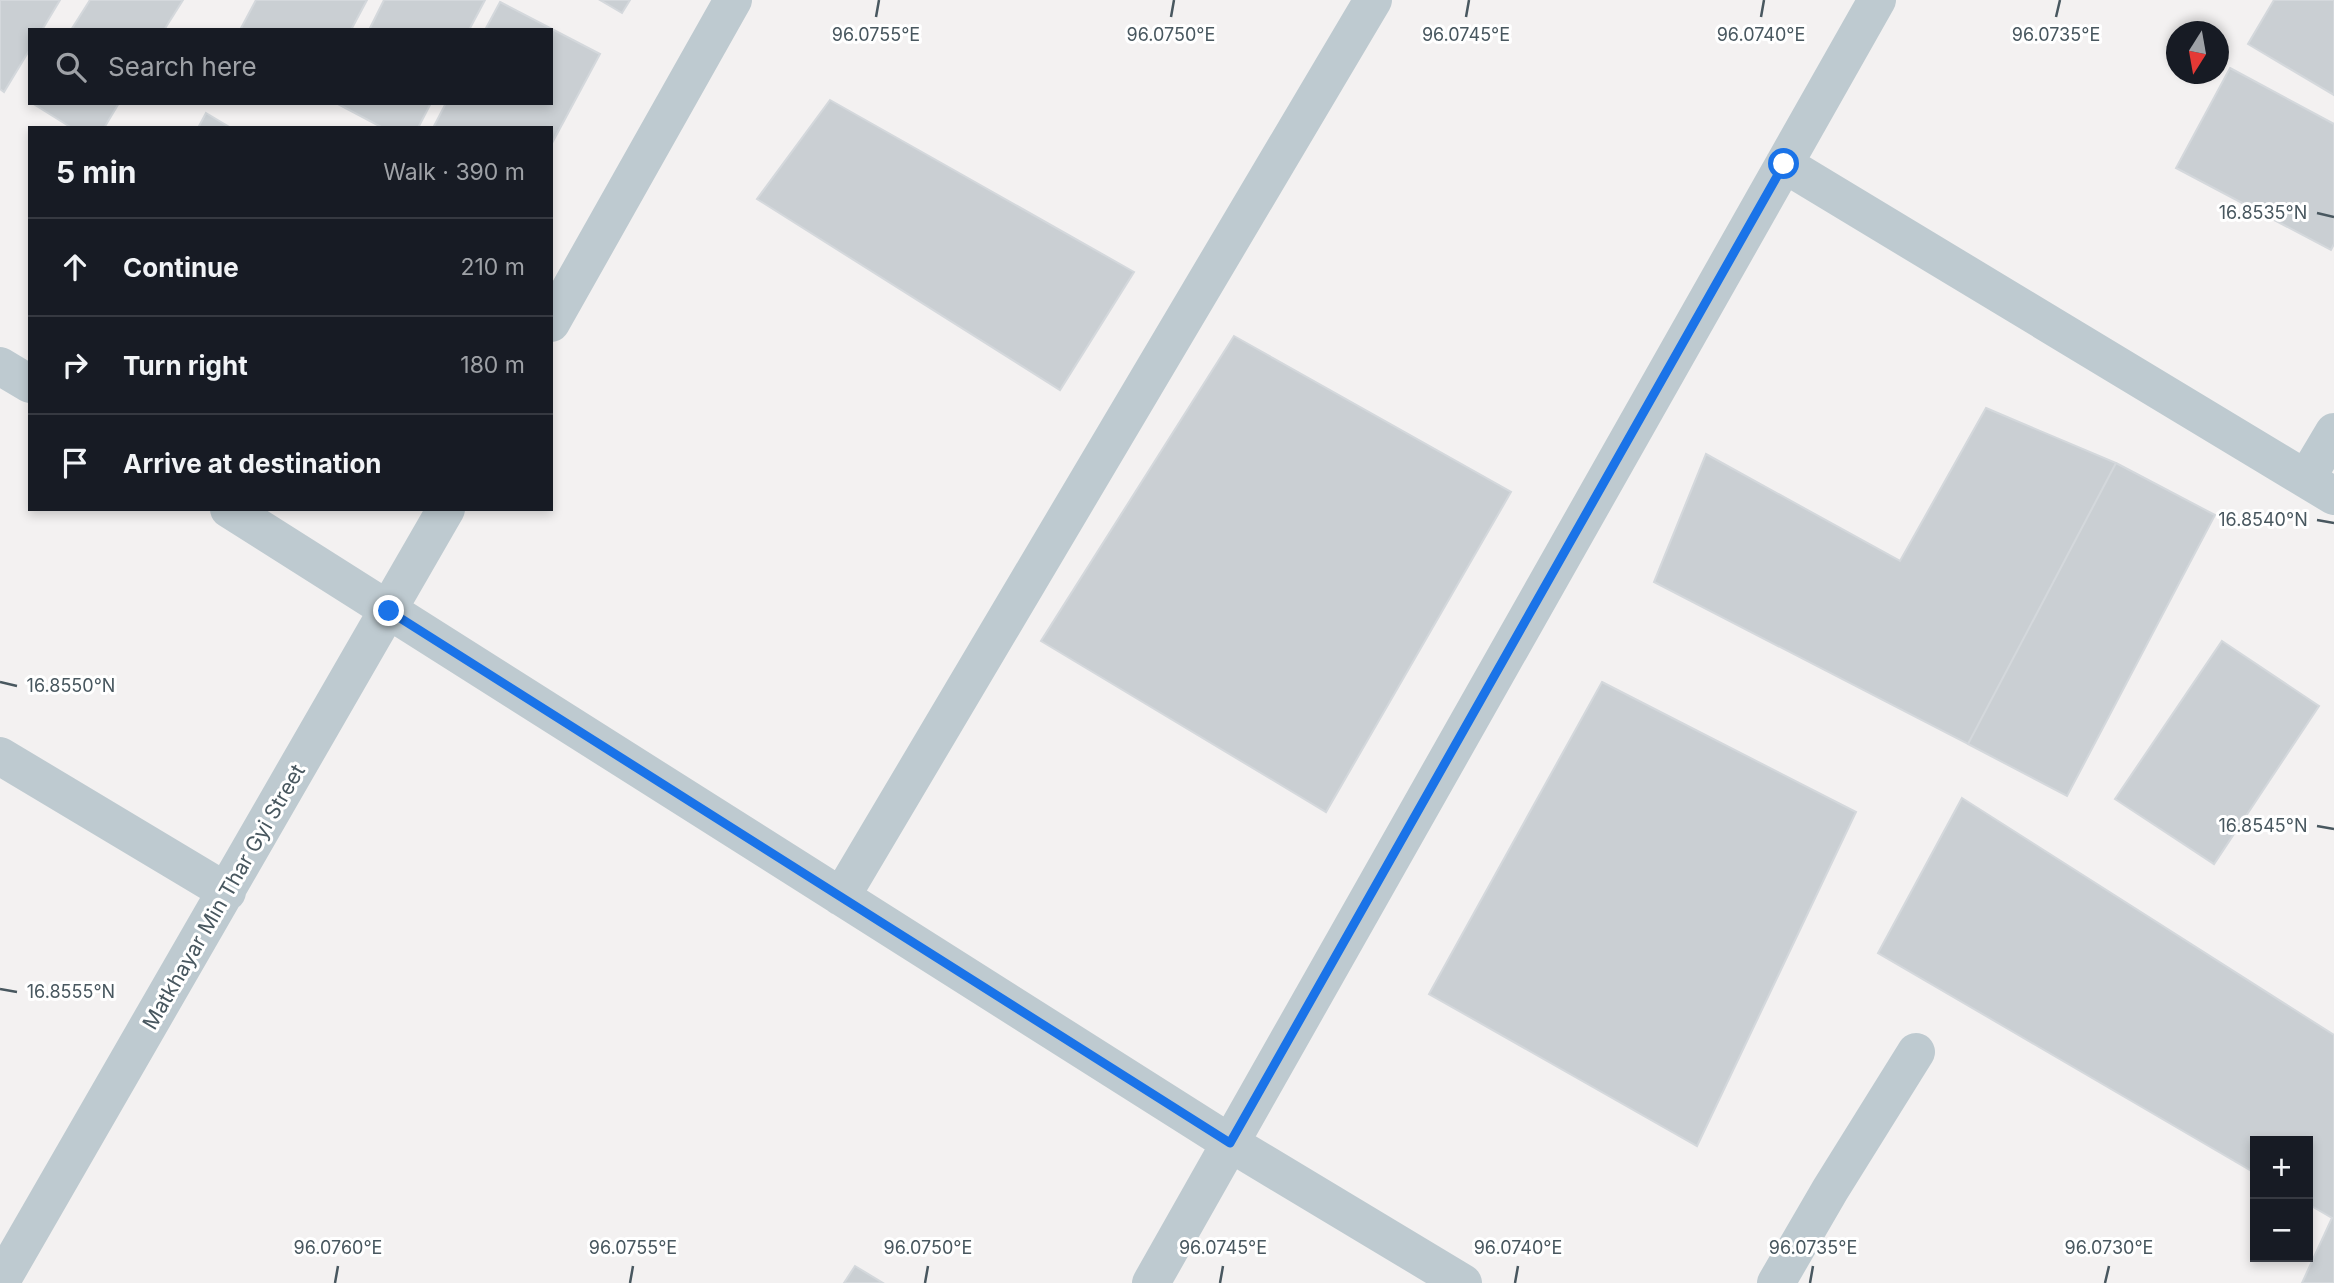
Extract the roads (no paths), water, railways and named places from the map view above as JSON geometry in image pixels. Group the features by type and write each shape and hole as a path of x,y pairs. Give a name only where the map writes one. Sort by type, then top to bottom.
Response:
{"street":[{"path":"553,319 733,0"},
{"path":"841,897 1373,0"},
{"path":"1151,1283 1877,0"},
{"path":"1784,164 2320,487 2334,432"},
{"path":"0,366 28,383"},
{"path":"232,511 1230,1143 1464,1283"},
{"name":"Matkhayar Min Thar Gyi Street","path":"0,1283 445,511"},
{"path":"0,756 227,892"},
{"path":"1776,1283 1916,1052"}]}
